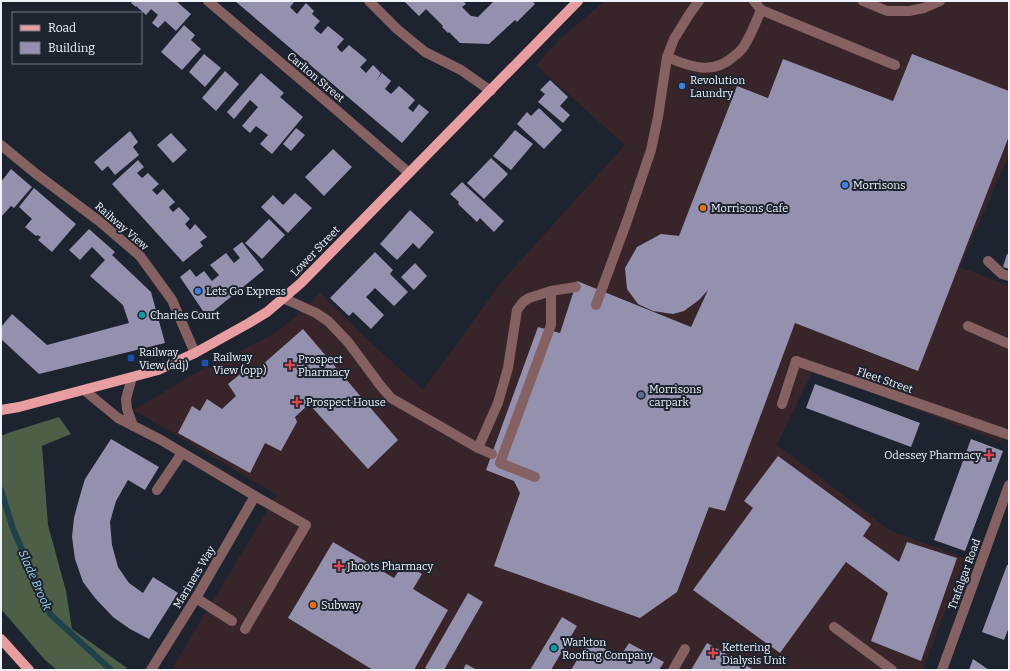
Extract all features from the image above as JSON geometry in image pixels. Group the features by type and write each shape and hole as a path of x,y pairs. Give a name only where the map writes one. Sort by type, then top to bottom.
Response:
{"main road":[{"name":"Lower Street","path":"1,410 20,407 158,370 195,353 266,312 301,283 578,1"},
{"path":"1,639 29,670"}],"street":[{"name":"Carlton Street","path":"208,1 409,173"},
{"path":"369,1 397,29 425,52 461,70 491,91"},
{"path":"596,305 651,150 658,117 667,57 674,39 699,1"},
{"path":"754,1 761,10 895,65"},
{"path":"863,1 887,11 908,11 924,8 940,1"},
{"path":"667,57 684,64 709,68 719,66 729,60 744,47 761,10"},
{"name":"Railway View","path":"1,145 35,174 99,221 140,256 172,300 195,353"},
{"path":"988,261 1002,274 1009,276"},
{"path":"478,448 498,404 508,368 516,310 529,298 551,291 576,287"},
{"path":"535,477 500,463 551,325 551,291"},
{"path":"284,298 316,313 328,321 348,342 391,398 478,448 492,454"},
{"path":"968,326 1009,344"},
{"name":"Fleet Street","path":"782,404 796,361 1009,435"},
{"path":"132,377 126,399 127,409 133,426"},
{"path":"84,390 118,418 161,440 306,525 245,629"},
{"path":"157,490 182,453"},
{"name":"Trafalgar Road","path":"942,670 1009,485"},
{"name":"Mariners Way","path":"151,670 196,598 255,496"},
{"path":"196,598 232,621"},
{"path":"834,627 892,670"},
{"path":"673,670 685,649"}],"shaded area":[{"path":"605,1 1009,1 1009,155 960,267 1009,286 1009,420 1001,442 813,370 777,445 891,531 965,558 923,670 171,670 277,495 134,410 194,374 274,334 296,316 320,293 371,343 423,390 504,279 625,145 536,65 562,37"}],"green space":[{"path":"59,417 71,434 42,446 48,525 66,591 72,629 127,668 124,670 57,670 45,660 1,609 1,436"}],"building":[{"path":"133,1 176,1 191,14 176,31 165,21 158,28 152,23 158,15 151,9 146,15 131,3"},
{"path":"235,1 295,1 290,7 297,14 306,3 314,11 312,14 320,21 314,28 317,31 321,34 328,26 344,39 337,47 340,51 342,52 349,45 367,60 360,67 366,73 373,65 381,73 376,81 382,73 391,81 385,89 391,94 399,86 415,100 408,108 413,112 419,104 429,112 402,143"},
{"path":"404,1 463,1 466,4 462,7 471,16 478,17 494,1 532,1 535,4 517,22 515,20 489,44 460,43 442,27 443,26 426,9 419,16"},
{"path":"184,25 195,35 191,40 201,49 182,70 161,52"},
{"path":"204,54 221,68 205,87 189,72"},
{"path":"912,54 1009,91 1009,136 918,371 795,323 725,511 709,507 677,592 640,618 494,566 520,493 514,481 486,470 538,327 560,333 577,281 691,327 708,290 699,300 684,311 673,314 653,311 638,304 627,289 625,268 637,247 661,234 679,236 737,86 768,98 783,59 893,101"},
{"path":"225,71 239,84 216,111 202,98"},
{"path":"261,73 284,93 280,97 303,117 272,154 260,144 268,135 256,126 250,133 242,126 258,107 250,100 234,119 227,112"},
{"path":"550,80 568,97 560,106 570,115 563,123 538,102 545,94 540,90"},
{"path":"539,108 562,130 544,149 517,124 527,112 531,116"},
{"path":"296,128 305,135 291,151 283,144"},
{"path":"515,130 533,144 511,170 493,156"},
{"path":"130,131 138,142 133,147 139,155 115,175 108,166 102,171 94,162"},
{"path":"171,133 187,150 173,163 157,145"},
{"path":"333,149 352,167 324,196 305,177"},
{"path":"491,158 508,174 484,199 467,183"},
{"path":"138,160 144,167 137,173 142,178 148,173 159,184 152,190 157,195 163,189 175,202 169,207 171,210 173,212 179,207 190,219 185,224 190,230 195,224 207,237 200,242 203,246 183,262 112,184"},
{"path":"11,169 32,187 14,208 11,206 1,217 1,182"},
{"path":"462,182 504,221 494,232 480,218 477,222 450,194"},
{"path":"34,188 76,224 52,252 38,240 41,237 36,236 25,227 32,219 19,207"},
{"path":"295,193 312,208 288,233 261,207 273,195 283,205"},
{"path":"410,210 434,232 419,249 413,243 397,260 380,244"},
{"path":"269,219 285,235 262,259 245,243"},
{"name":"Charles Court","path":"89,229 115,252 112,255 151,292 165,343 39,374 1,339 1,327 12,314 47,345 129,323 123,305 90,276 105,260 92,247 80,260 69,250"},
{"path":"242,242 264,270 211,313 203,311 180,277 190,269 196,277 204,271 212,281 219,275 210,265 226,253 234,263 240,258 233,249"},
{"path":"375,252 393,270 390,274 408,292 394,306 375,288 366,297 384,315 371,329 353,312 349,316 330,298"},
{"path":"1007,254 1009,255 1009,269 1003,267"},
{"path":"415,263 427,276 414,290 401,277"},
{"name":"Prospect House","path":"303,329 398,440 368,469 309,404 295,417 297,422 281,451 265,443 250,473 178,433 192,406 200,411 207,399 222,409 236,396 228,384 249,367 258,376 266,371 262,365"},
{"path":"815,384 920,423 911,447 806,408"},
{"path":"111,439 159,467 145,490 128,480 116,501 110,522 112,545 118,567 129,583 143,593 153,577 178,593 149,639 130,629 113,617 95,598 83,582 75,559 72,537 74,518 85,479"},
{"path":"971,439 1003,451 965,551 934,540"},
{"path":"778,456 871,524 863,536 899,562 907,542 957,558 921,661 871,641 888,593 846,562 780,653 693,590 753,508 744,501"},
{"path":"333,542 394,578 404,563 422,574 413,589 448,610 414,670 373,670 288,618"},
{"path":"1007,565 1009,565 1009,627 1004,640 982,632"},
{"path":"468,593 483,602 444,670 429,670 425,668"},
{"name":"Warkton Roofing Company","path":"562,617 577,626 551,670 530,670"},
{"path":"589,640 620,657 629,643 664,662 659,670 571,670"},
{"name":"Kettering Dialysis Unit","path":"707,643 742,663 754,670 691,670"},
{"path":"973,659 989,670 969,670"},
{"path":"466,664 477,670 463,670"}],"waterway":[{"name":"Slade Brook","path":"1,490 13,529 50,614 111,670"}],"place":[{"name":"Revolution Laundry","path":"682,86"},
{"name":"Morrisons","path":"845,185"},
{"name":"Morrisons Cafe","path":"703,208"},
{"name":"Lets Go Express","path":"198,291"},
{"name":"Charles Court","path":"142,315"},
{"name":"Railway View (adj)","path":"131,358"},
{"name":"Railway View (opp)","path":"205,363"},
{"name":"Prospect Pharmacy","path":"290,365"},
{"name":"Morrisons carpark","path":"641,395"},
{"name":"Prospect House","path":"297,402"},
{"name":"Odessey Pharmacy","path":"989,455"},
{"name":"Jhoots Pharmacy","path":"339,566"},
{"name":"Subway","path":"313,605"},
{"name":"Warkton Roofing Company","path":"554,648"},
{"name":"Kettering Dialysis Unit","path":"713,653"}]}
